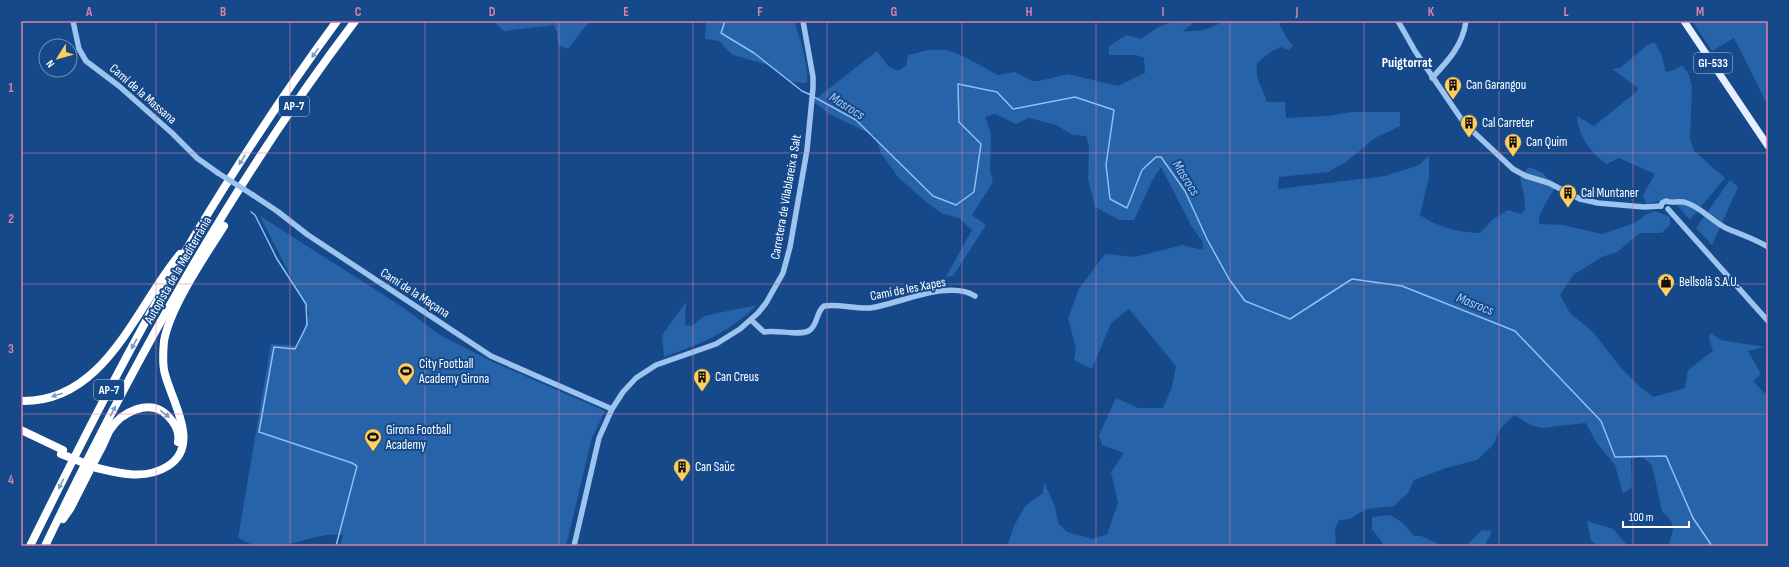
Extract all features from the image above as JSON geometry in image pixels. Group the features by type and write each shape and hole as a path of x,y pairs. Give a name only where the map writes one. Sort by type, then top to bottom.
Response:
{"highway":[{"name":"Autopista de la Mediterrània","path":"30,546 126,358 194,237 268,120 337,21"},
{"name":"Autopista de la Mediterrània","path":"46,543 115,408 208,240 296,104 355,21"},
{"path":"21,436 98,465 133,475 151,474 170,465 180,452 183,429 165,373 163,351 166,332 181,299 229,216 237,194"},
{"path":"21,401 58,396 76,386 94,371 122,339 148,302 172,263 194,237"},
{"path":"46,543 70,509 110,430 122,418 136,410 152,407 164,412 176,426 178,440 174,452 170,458 157,467 143,470 133,470 98,465"},
{"path":"21,430 62,452"}],"main road":[{"name":"GI-533","path":"1684,21 1768,146"}],"street":[{"name":"Camí de la Massana","path":"72,21 79,49 86,61 119,86 172,133 196,158 218,173"},
{"name":"Carretera de Vilablareix a Salt","path":"574,546 599,438 612,409 630,384 651,368 670,359 716,344 732,335 751,320 771,297 786,264 807,150 812,97 813,77 803,21"},
{"path":"1398,21 1432,78 1464,123 1513,169 1526,176 1549,183 1580,199 1598,203 1637,207 1661,206 1663,209 1668,209 1768,321"},
{"path":"1432,78 1444,66 1460,43 1466,21"},
{"name":"Camí de la Maçana","path":"218,173 253,194 308,236 491,356 612,409"},
{"path":"1661,206 1662,203 1666,201 1687,203 1727,229 1755,239 1768,247"},
{"path":"1668,209 1670,207 1669,202"},
{"name":"Camí de les Xapes","path":"751,320 764,332 806,332 813,327 819,312 824,306 869,308 944,291 962,291 975,296"}],"shaded area":[{"path":"493,21 592,21 584,28 568,49 558,45 557,33 554,25 504,31"},
{"path":"706,21 794,21 807,69 807,83 791,82 768,65 733,55 719,41 705,39"},
{"path":"1181,21 1196,21 1183,31 1199,31 1223,21 1285,21 1279,23 1286,37 1293,46 1289,50 1281,47 1272,51 1257,63 1257,75 1267,102 1285,102 1286,118 1328,116 1352,112 1400,112 1400,126 1375,138 1346,162 1328,172 1279,177 1278,189 1385,176 1419,165 1429,156 1429,177 1420,215 1435,223 1463,232 1480,233 1492,220 1508,210 1520,214 1525,210 1524,195 1520,178 1529,167 1543,173 1555,188 1542,210 1539,224 1563,225 1602,234 1635,223 1645,215 1655,211 1670,217 1670,225 1662,233 1640,233 1617,252 1602,257 1573,275 1560,295 1570,313 1593,332 1621,368 1639,386 1653,397 1685,388 1688,370 1713,351 1709,339 1710,333 1721,340 1764,347 1748,351 1761,374 1753,381 1764,393 1768,392 1768,546 1668,546 1673,527 1670,520 1662,512 1652,465 1641,456 1631,459 1632,487 1623,494 1615,465 1596,442 1586,423 1542,428 1531,425 1514,415 1500,429 1493,445 1477,460 1446,468 1414,480 1408,493 1394,506 1366,509 1350,519 1339,520 1335,529 1336,546 1005,546 1008,544 1014,526 1025,506 1043,493 1044,482 1055,507 1058,523 1067,532 1093,539 1107,534 1118,503 1111,472 1124,453 1102,445 1099,435 1116,398 1138,408 1163,408 1172,387 1176,366 1129,309 1111,323 1092,369 1074,360 1076,348 1068,318 1079,289 1105,254 1135,257 1182,245 1203,250 1202,241 1192,227 1161,167 1153,179 1134,220 1119,220 1095,207 1088,179 1089,146 1086,136 1073,135 1056,125 1029,118 1016,124 995,114 985,117 991,133 990,171 993,182 972,215 986,225 953,276 946,277 972,230 959,218 941,213 898,177 881,153 875,136 829,114 813,101 877,51 888,66 898,71 906,66 908,55 928,50 947,50 963,56 998,75 1015,72 1032,81 1039,81 1068,74 1118,86 1145,73 1144,58 1136,55 1109,55 1109,46 1126,35 1141,39 1163,25"},
{"path":"1692,21 1768,21 1768,106 1734,38 1712,51"},
{"path":"1654,42 1661,54 1666,72 1674,70 1682,65 1689,75 1692,87 1690,139 1694,151 1725,178 1690,220 1678,206 1668,199 1646,204 1643,195 1655,174 1619,158 1607,164 1596,155 1586,143 1578,123 1577,116 1594,126 1635,93 1638,88 1612,69 1620,68 1646,46"},
{"path":"1730,180 1738,187 1712,245 1696,228"},
{"name":"City Football Academy Girona","path":"260,216 404,308 440,335 493,362 605,411 592,438 566,546 340,546 343,535 332,535 269,547 248,543 238,538 271,344 298,346 309,313"},
{"path":"686,302 685,325 692,326 704,316 757,305 736,323 714,337 664,357 662,335"},
{"path":"1390,515 1403,523 1414,536 1421,536 1443,546 1382,546 1382,542 1372,529 1372,517"},
{"path":"1587,521 1613,529 1628,546 1599,546 1591,541"},
{"path":"1482,530 1492,531 1486,546 1466,546"}],"waterway":[{"name":"Masrocs","path":"725,21 721,33 754,53 802,91 811,95"},
{"name":"Masrocs","path":"814,97 856,120 933,196 956,205 974,192 981,144 959,122 958,84 997,92 1013,109 1075,97 1114,110 1106,165 1110,199 1127,208 1142,170 1156,157 1161,157 1185,191 1207,239 1229,279 1245,301 1290,319 1352,279 1402,286 1515,331 1601,421 1615,457 1666,456 1693,518 1712,546"},
{"path":"251,212 255,215 277,259 306,304 307,325 295,349 274,347 259,432 357,466 336,546"}],"place":[{"name":"Can Garangou","path":"1453,100"},
{"name":"Cal Carreter","path":"1469,138"},
{"name":"Can Quim","path":"1513,157"},
{"name":"Cal Muntaner","path":"1568,208"},
{"name":"Bellsolà S.A.U.","path":"1666,297"},
{"name":"City Football Academy Girona","path":"406,386"},
{"name":"Can Creus","path":"702,392"},
{"name":"Girona Football Academy","path":"373,452"},
{"name":"Can Saüc","path":"682,482"}],"district":[{"name":"Puigtorrat","path":"1407,62"}]}
